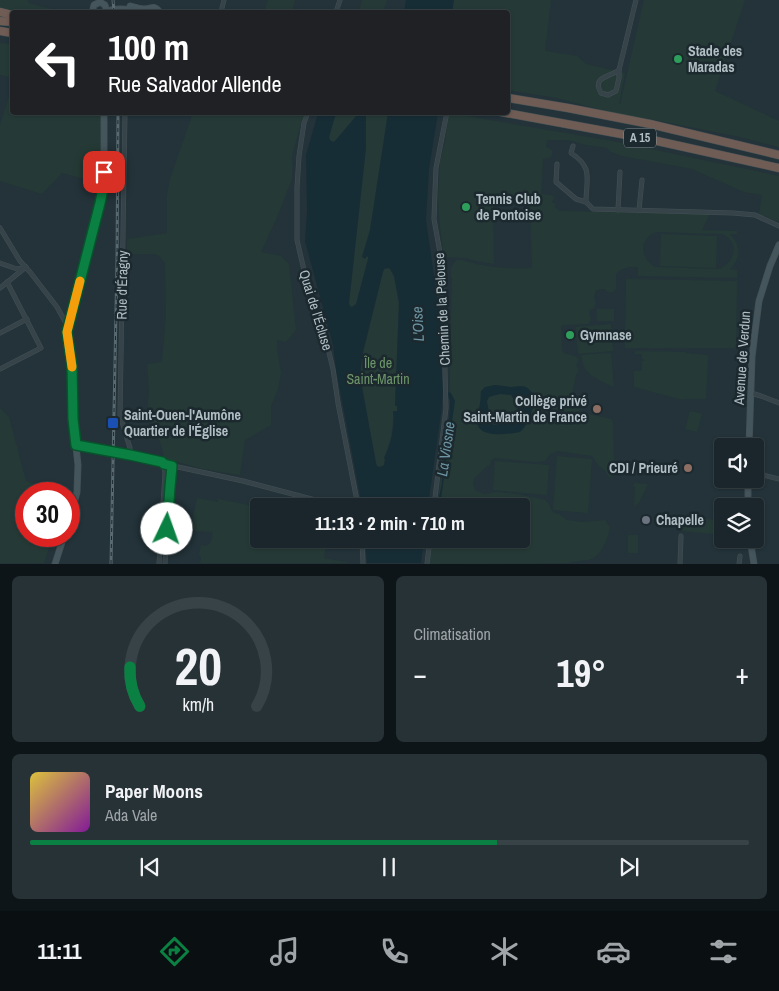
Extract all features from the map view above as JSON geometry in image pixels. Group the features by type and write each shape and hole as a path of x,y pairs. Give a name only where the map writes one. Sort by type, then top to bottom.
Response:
{"highway":[{"name":"A 15","path":"510,98 650,124 779,155"},
{"name":"A 15","path":"510,114 648,139 779,168"}],"main road":[{"path":"94,10 96,3 100,2 110,6 124,6 147,10 154,0"},
{"path":"104,4 106,10"},
{"path":"111,10 126,10"},
{"path":"78,482 78,462 73,419 72,366 67,334 104,184 105,115"},
{"name":"Avenue de Verdun","path":"749,438 753,346 759,301 779,245"},
{"path":"55,564 60,547"},
{"path":"751,548 754,564"}],"street":[{"path":"619,70 600,80 598,88 602,94 608,95 616,91 619,70 636,0"},
{"name":"Rue d'Éragny","path":"125,115 120,419 130,448 130,455"},
{"name":"Quai de l'Écluse","path":"307,115 299,156 297,240 310,296 326,336 356,498"},
{"name":"Chemin de la Pelouse","path":"435,498 446,408 442,264 434,219 434,191 436,168 446,115"},
{"path":"573,146 571,154 580,159 586,166 586,202"},
{"path":"557,164 556,182 576,199 586,202 593,209 754,215 779,226"},
{"path":"618,210 620,172"},
{"path":"639,210 642,180"},
{"path":"0,228 20,261 57,307 68,327"},
{"path":"0,263 17,269 26,267"},
{"path":"0,288 26,267"},
{"path":"0,369 41,348 7,282"},
{"path":"0,333 27,319"},
{"path":"751,394 779,403"},
{"path":"76,445 162,462 308,498"},
{"path":"160,564 164,464"},
{"path":"165,564 172,466"},
{"path":"165,474 170,487"},
{"path":"764,475 779,479"},
{"path":"680,564 681,536"},
{"path":"362,548 363,564"},
{"path":"427,564 429,548"},
{"path":"740,556 740,564"}],"green space":[{"path":"0,0 28,0 29,3 47,8 65,10 10,11 0,10"},
{"path":"268,0 295,0 292,10 265,10"},
{"path":"362,0 387,0 384,10 360,10"},
{"path":"454,0 551,0 545,51 577,56 586,64 625,73 620,105 644,0 745,0 715,91 779,121 779,147 740,137 617,114 557,98 510,90 510,10 452,10"},
{"path":"0,43 10,44 10,77 0,75"},
{"path":"10,92 10,115 101,115 100,183 62,173 42,194 0,181 0,125"},
{"path":"192,115 303,115 292,156 292,179 261,252 281,256 289,264 296,330 286,342 277,340 281,373 278,389 271,406 271,425 245,440 240,475 203,469 164,458 161,444 147,416 149,391 147,364 162,362 166,316 165,263 155,254 127,254 127,239 167,233 167,195 170,179"},
{"path":"335,115 357,115 335,141 332,142 329,137"},
{"path":"366,115 388,115 370,230 362,257 368,257 368,259 356,304 352,307 349,303 366,148"},
{"path":"449,115 461,115 612,141 779,176 779,222 759,214 762,195 744,192 692,169 622,156 611,152 607,148 568,140 547,140 546,147 552,150 552,155 549,158 543,159 541,194 555,197 552,202 559,211 710,214 702,230 737,231 737,234 730,234 738,247 738,256 730,269 737,270 737,278 638,276 638,267 626,268 616,274 616,289 613,292 608,292 604,289 596,290 594,297 596,303 594,308 589,311 591,320 588,324 563,325 561,327 563,353 579,359 576,365 579,370 576,375 570,404 580,406 579,412 611,419 613,422 614,461 610,478 592,456 558,451 550,454 545,461 535,462 495,458 491,460 490,465 474,478 473,485 476,491 484,494 496,492 518,494 545,500 554,513 567,520 583,522 605,520 610,528 600,552 593,558 568,563 429,564 431,548 530,548 530,498 438,498 449,422 451,267 457,260 497,267 532,268 530,206 533,202 493,203 494,264 466,258 444,257 438,199 440,161","holes":["657,232 722,234 732,242 734,252 732,257 725,266 719,269 655,267 646,259 643,248 647,239"]},
{"path":"661,234 717,236 716,268 660,266"},
{"name":"Île de Saint-Martin","path":"388,268 394,276 399,303 395,406 397,406 397,411 394,412 391,438 384,458 384,465 380,467 376,463 360,376 362,357 383,271"},
{"path":"626,279 737,281 736,348 625,348"},
{"path":"597,309 614,309 614,321 597,321"},
{"path":"611,324 613,351 578,354 576,327"},
{"path":"635,351 685,352 708,355 706,399 683,400 634,387 634,371 642,371 642,361 644,361 642,354 635,354"},
{"path":"611,353 614,387 589,373 584,367 581,355"},
{"path":"0,408 9,417 26,481 29,482 15,482 15,547 49,547 44,563 0,563"},
{"path":"690,411 702,414 697,432 685,429"},
{"path":"557,456 592,459 588,513 553,510"},
{"path":"495,461 549,465 547,495 493,490"},
{"path":"635,483 648,484 639,503 634,506 635,487 633,485"},
{"path":"197,498 218,502 218,499 250,505 250,548 326,548 324,558 350,563 200,563 201,545 206,546 211,542 213,532 195,531 191,528"},
{"path":"683,514 714,520 714,534 682,531"},
{"path":"628,535 638,535 638,553 628,553"}],"water":[{"path":"406,0 454,0 452,10 404,10"},
{"name":"L'Oise","path":"317,115 335,115 329,137 333,142 357,115 366,115 366,148 349,303 352,307 356,304 368,259 367,256 365,259 362,257 370,230 388,115 438,115 429,169 426,220 440,317 443,392 429,498 360,498 333,345 305,241 307,212 306,155","holes":["384,269 390,269 394,276 399,303 395,406 397,406 397,411 393,411 392,435 384,458 384,465 380,467 376,463 360,376 362,356"]},
{"path":"494,385 522,386 530,391 533,396 532,409 527,423 520,432 491,434 481,430 477,423 477,417 481,391 485,387","holes":["500,394 511,395 517,407 516,421 494,425 491,423 487,401 489,397"]},
{"name":"La Viosne","path":"447,391 451,393 455,401 441,498 439,498 449,422 450,400"},
{"path":"366,548 423,548 421,563 367,563"}],"railway":[{"path":"113,0 114,10"},
{"path":"111,564 118,115"}],"slow traffic":[{"path":"72,367 67,332 80,281"}],"place":[{"name":"Stade des Maradas","path":"678,59"},
{"name":"Tennis Club de Pontoise","path":"466,207"},
{"name":"Gymnase","path":"570,335"},
{"name":"Collège privé Saint-Martin de France","path":"597,409"},
{"name":"Saint-Ouen-l'Aumône Quartier de l'Église","path":"113,423"},
{"name":"CDI / Prieuré","path":"688,468"},
{"name":"Chapelle","path":"646,520"}],"route":[{"path":"104,172 104,184 100,203 67,332 72,366 73,419 76,445 162,462 172,466 167,529"}]}
